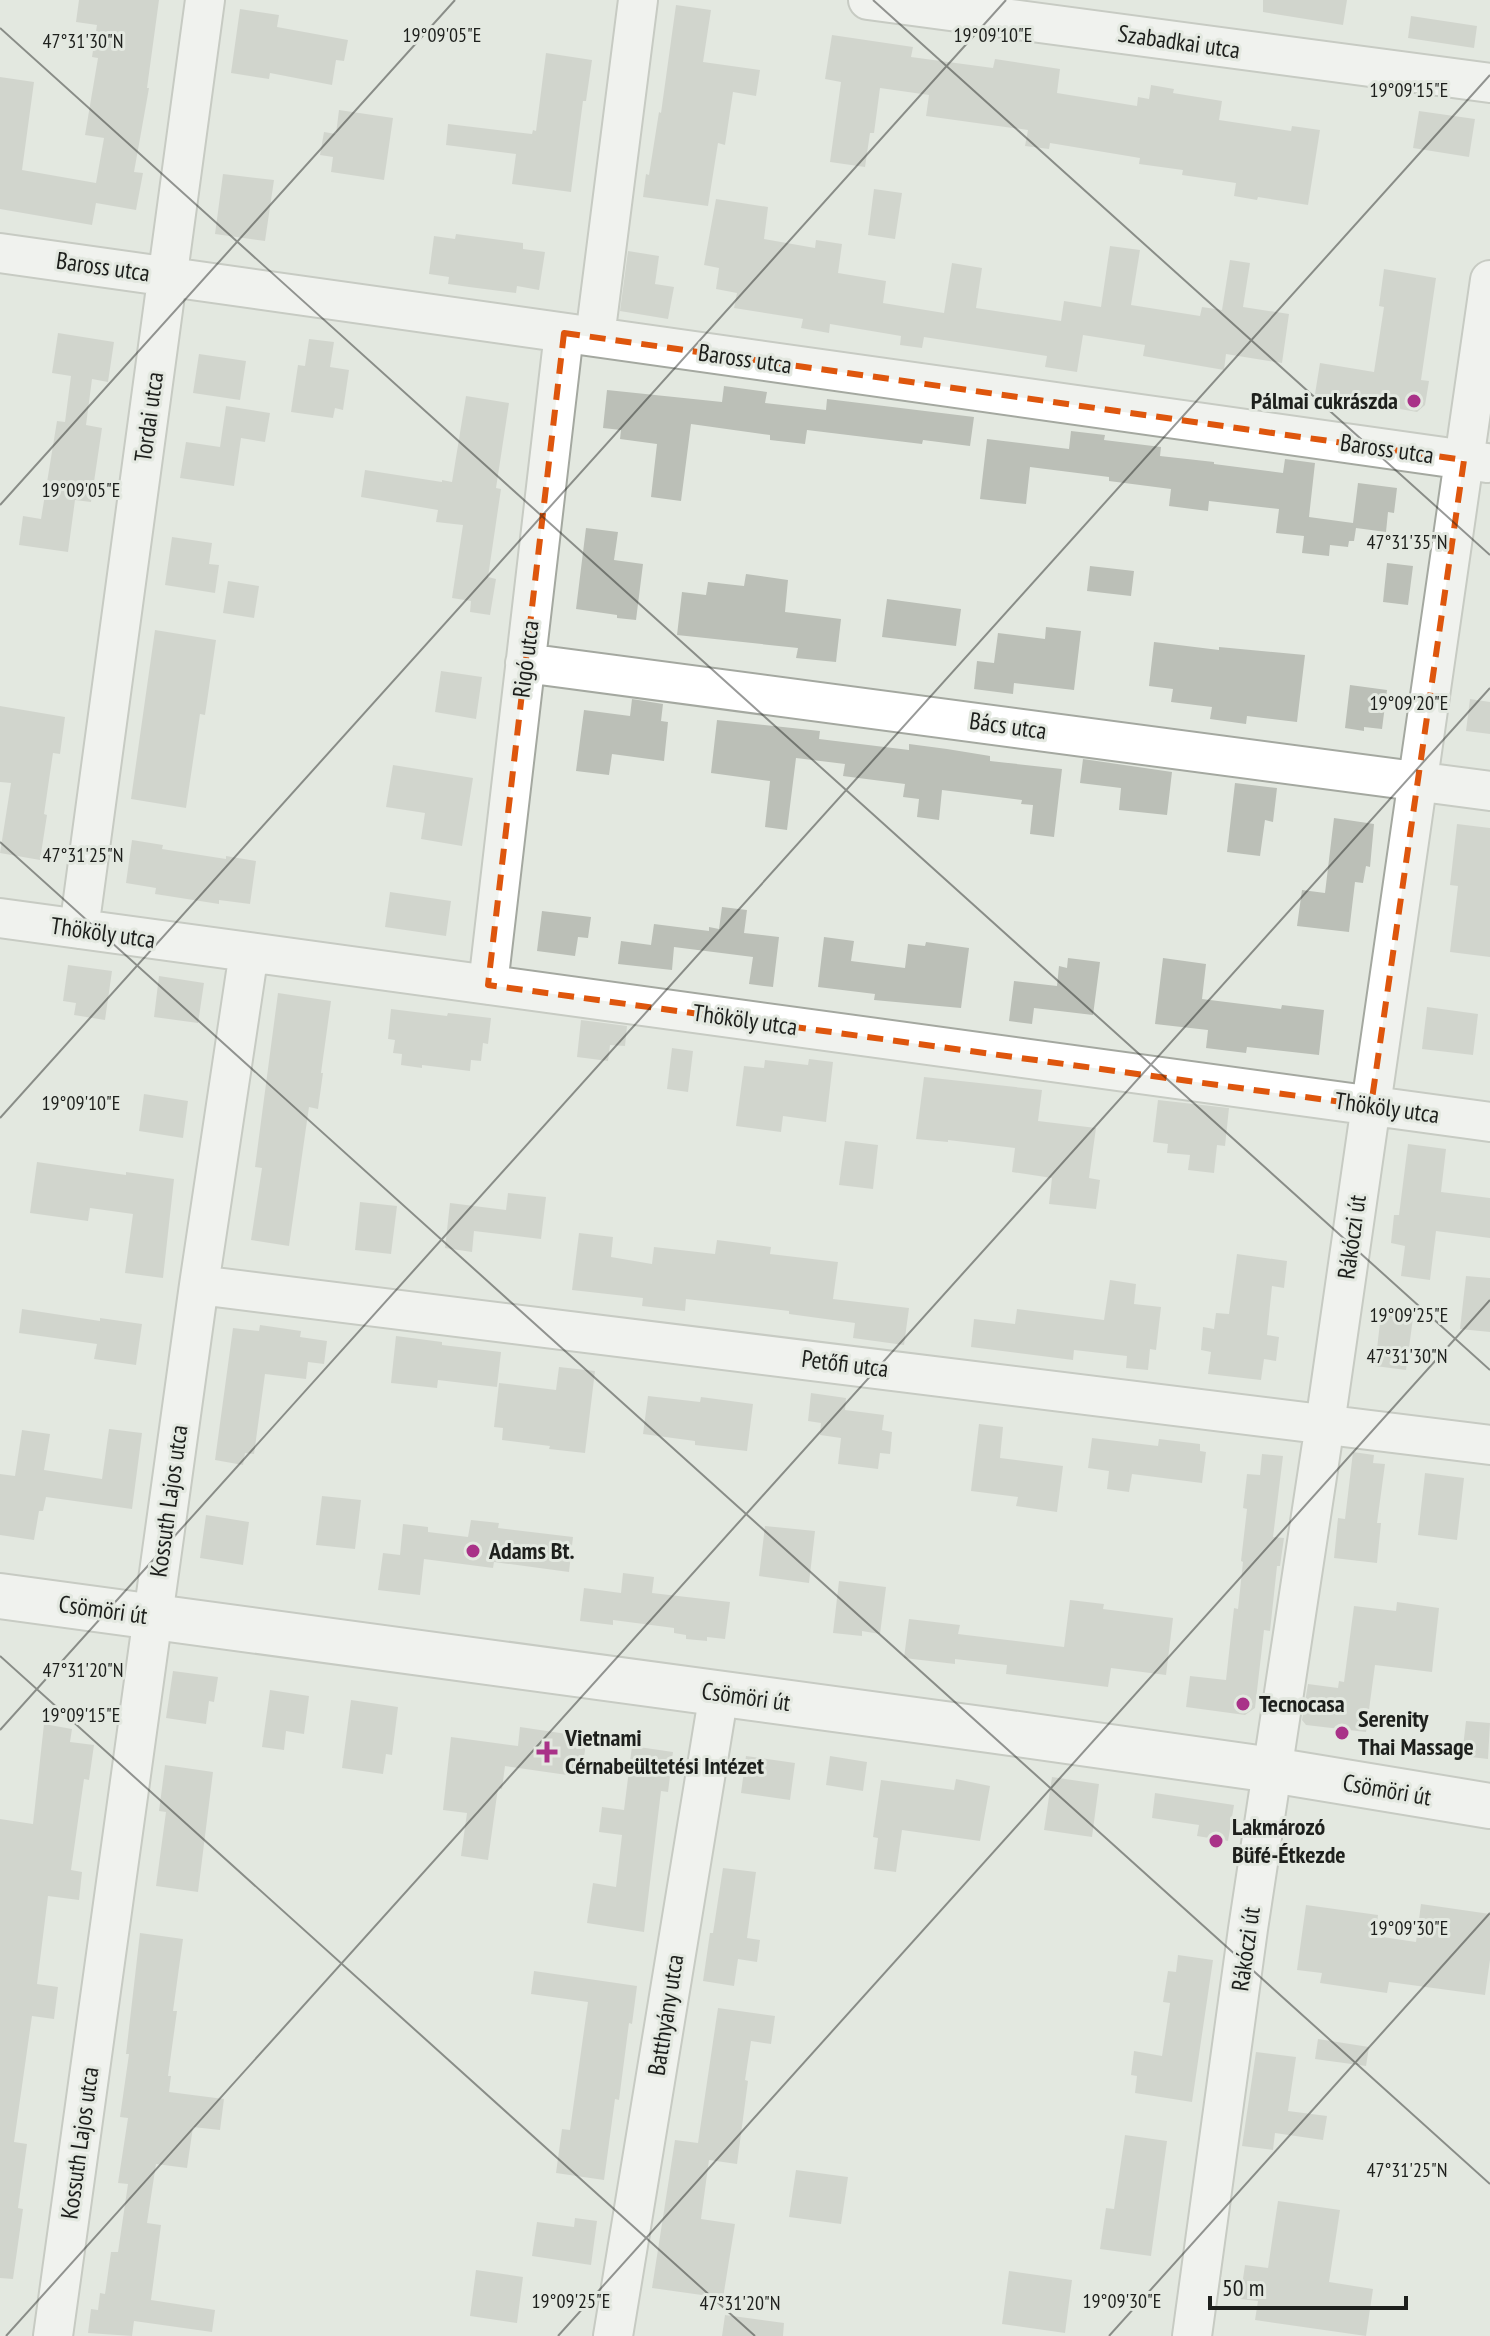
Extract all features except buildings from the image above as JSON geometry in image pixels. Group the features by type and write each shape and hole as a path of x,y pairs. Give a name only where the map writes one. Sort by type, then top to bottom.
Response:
{"main road":[{"name":"Csömöri út","path":"0,1596 1272,1770 1490,1806"}],"street":[{"name":"Tordai utca","path":"79,929 205,0"},
{"name":"Rigó utca","path":"488,985 525,663 638,0"},
{"name":"Szabadkai utca","path":"868,0 1490,83"},
{"name":"Baross utca","path":"0,253 1477,462"},
{"name":"Rákóczi út","path":"1192,2336 1417,780 1477,462 1490,280"},
{"name":"Bács utca","path":"525,663 1490,791"},
{"name":"Thököly utca","path":"0,918 1490,1122"},
{"name":"Kossuth Lajos utca","path":"53,2336 199,1285 249,952"},
{"name":"Petőfi utca","path":"199,1285 1490,1445"},
{"name":"Batthyány utca","path":"613,2336 719,1693"}],"highlighted area":[{"path":"564,333 1464,460 1371,1106 488,985"}],"place":[{"name":"Pálmai cukrászda","path":"1414,401"},
{"name":"Adams Bt.","path":"473,1551"},
{"name":"Tecnocasa","path":"1243,1704"},
{"name":"Serenity Thai Massage","path":"1342,1733"},
{"name":"Vietnami Cérnabeültetési Intézet","path":"547,1752"},
{"name":"Lakmározó Büfé-Étkezde","path":"1216,1841"}]}
